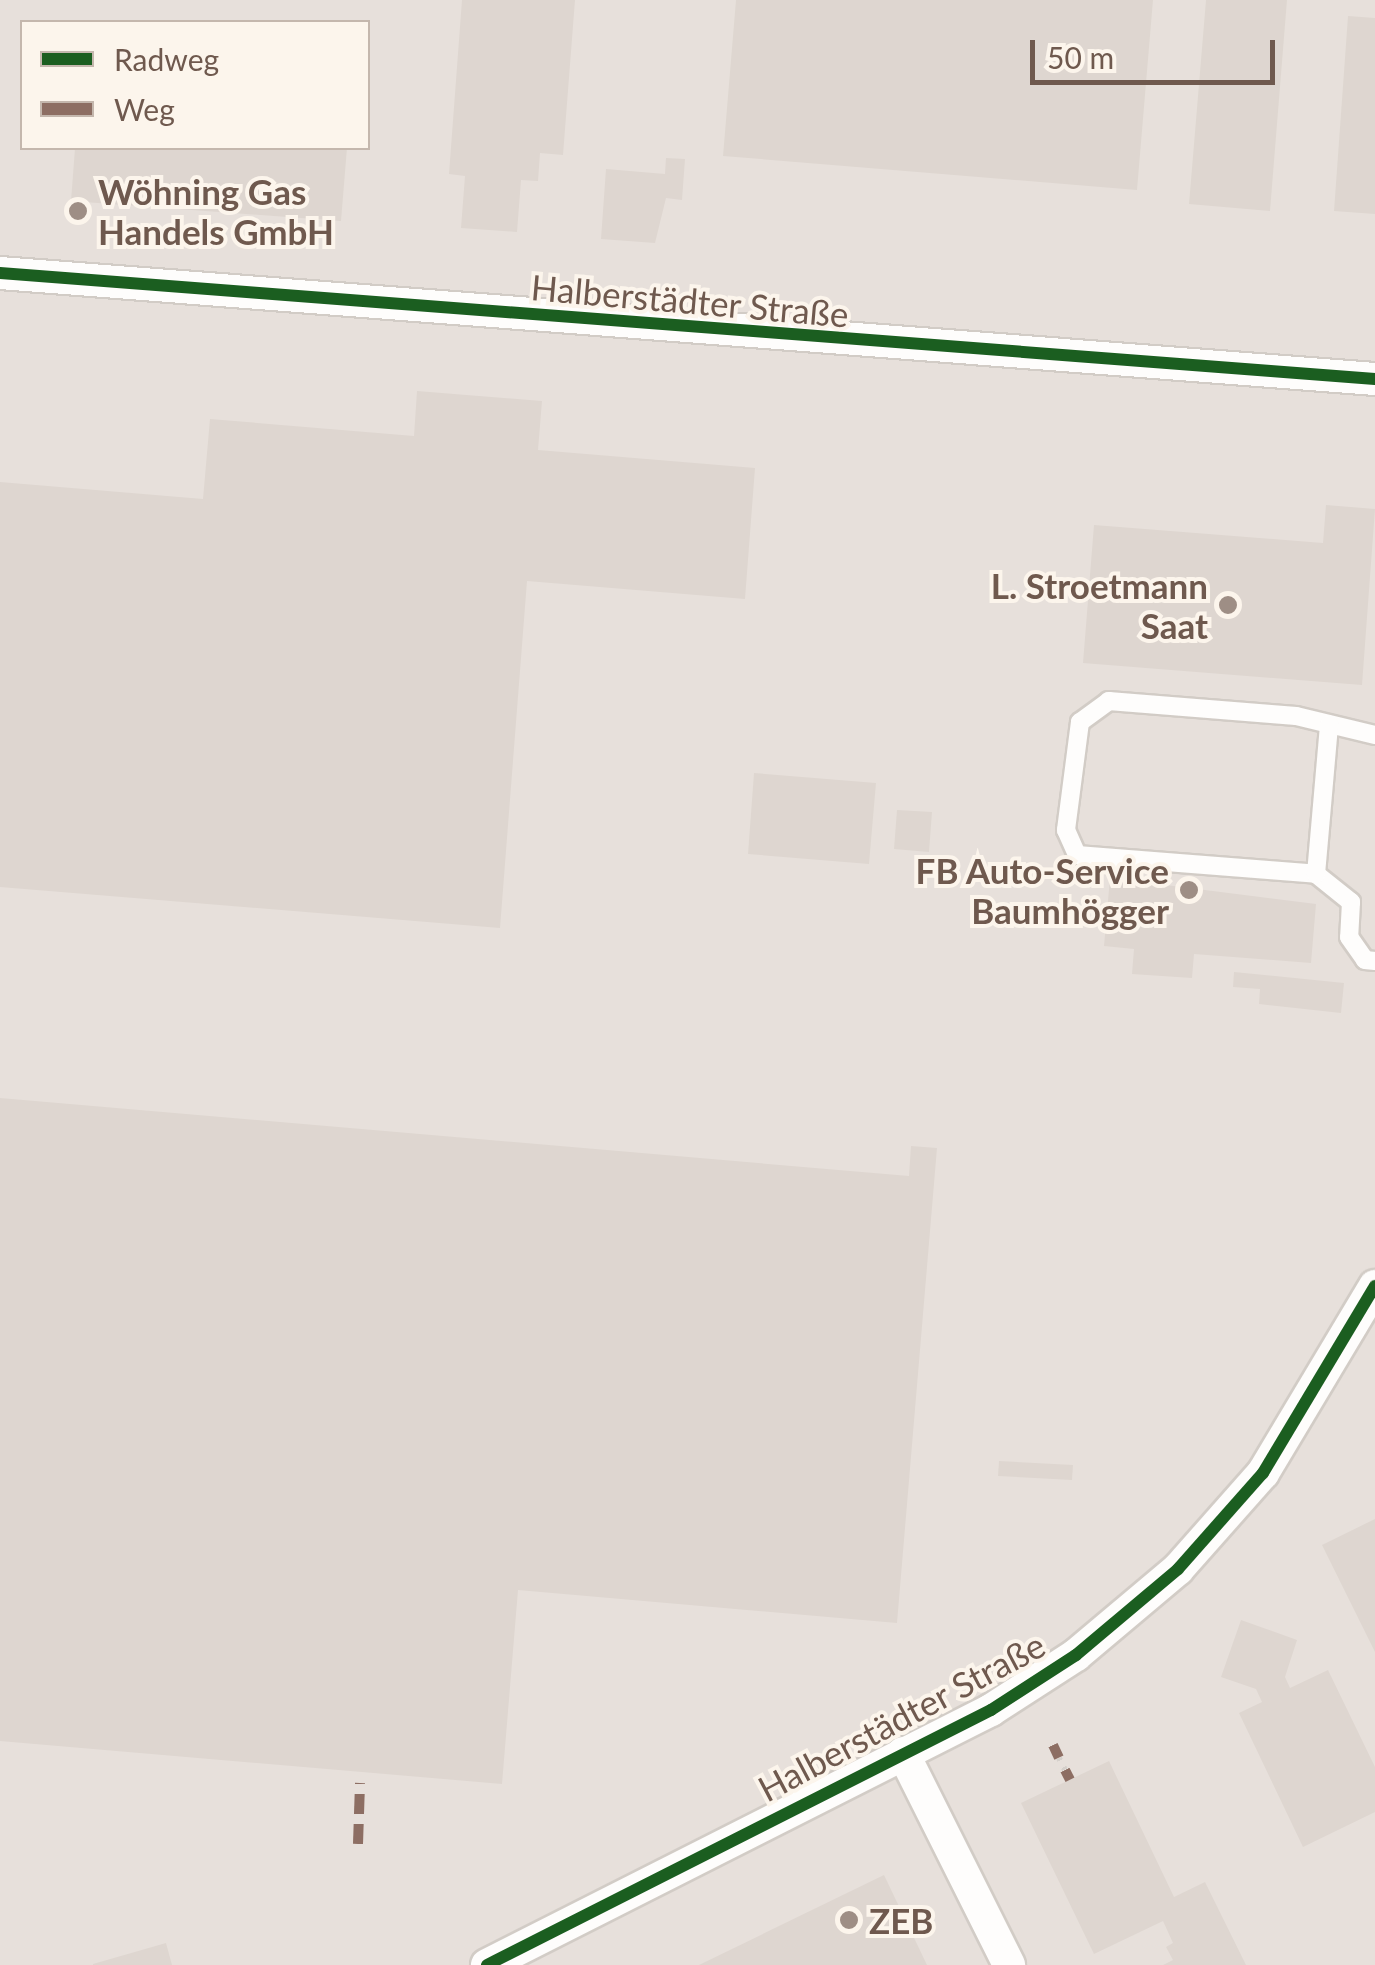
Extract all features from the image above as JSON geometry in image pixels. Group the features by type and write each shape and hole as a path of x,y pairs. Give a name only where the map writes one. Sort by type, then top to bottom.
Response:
{"street":[{"name":"Halberstädter Straße","path":"0,273 1375,379"},
{"name":"Halberstädter Straße","path":"488,1965 1037,1682 1178,1569 1263,1473 1375,1286"},
{"name":"Halberstädter Straße","path":"902,1753 1009,1965"}],"lane":[{"path":"1375,736 1330,726 1108,701 1080,722 1066,830 1077,855 1316,874 1352,902 1349,937 1365,960 1375,961"},
{"path":"1316,874 1330,726"}],"path":[{"path":"1059,1758 1065,1770"}],"shaded area":[{"path":"0,0 1375,0 1375,1965 0,1965"}],"building":[{"path":"462,0 575,0 563,155 540,153 538,181 521,180 517,232 461,228 465,176 449,174"},
{"path":"736,0 1153,0 1137,190 723,156"},
{"path":"1206,0 1287,0 1270,211 1189,204"},
{"path":"1348,16 1375,18 1375,214 1334,211"},
{"path":"75,150 347,150 341,221 71,201"},
{"path":"666,158 685,159 682,200 666,198 655,243 601,239 606,169 665,174"},
{"path":"417,391 542,401 538,450 755,468 745,599 527,581 500,928 0,887 0,482 203,499 210,419 414,436"},
{"name":"L. Stroetmann Saat","path":"1326,505 1375,509 1362,685 1083,663 1094,525 1323,543"},
{"path":"754,773 876,783 869,864 748,854"},
{"path":"897,810 932,812 929,852 894,849"},
{"path":"1110,878 1316,904 1311,963 1194,954 1192,978 1132,974 1134,949 1104,946"},
{"path":"1234,972 1344,983 1341,1013 1259,1004 1260,989 1233,987"},
{"path":"0,1098 909,1176 911,1146 937,1148 897,1623 518,1590 502,1784 0,1741"},
{"path":"999,1461 1073,1465 1072,1480 998,1476"},
{"path":"1375,1519 1375,1652 1322,1545"},
{"path":"1241,1620 1297,1640 1285,1677 1290,1688 1328,1670 1375,1767 1375,1812 1303,1847 1239,1713 1262,1702 1256,1689 1221,1677"},
{"path":"1109,1761 1174,1897 1205,1882 1246,1965 1163,1965 1173,1960 1166,1947 1173,1943 1163,1921 1094,1954 1021,1803"},
{"name":"ZEB","path":"884,1875 927,1965 699,1965"},
{"path":"166,1943 172,1965 93,1965 93,1964"}],"marked path":[{"path":"1053,1745 1059,1758"},
{"path":"1065,1770 1070,1780"},
{"path":"358,1844 360,1783"}],"cycle path":[{"path":"0,273 1375,379"},
{"path":"487,1965 991,1710 1076,1655 1178,1569 1263,1473 1375,1286"}],"place":[{"name":"Wöhning Gas Handels GmbH","path":"78,211"},
{"name":"L. Stroetmann Saat","path":"1228,605"},
{"name":"FB Auto-Service Baumhögger","path":"1189,890"},
{"name":"ZEB","path":"849,1920"}]}
